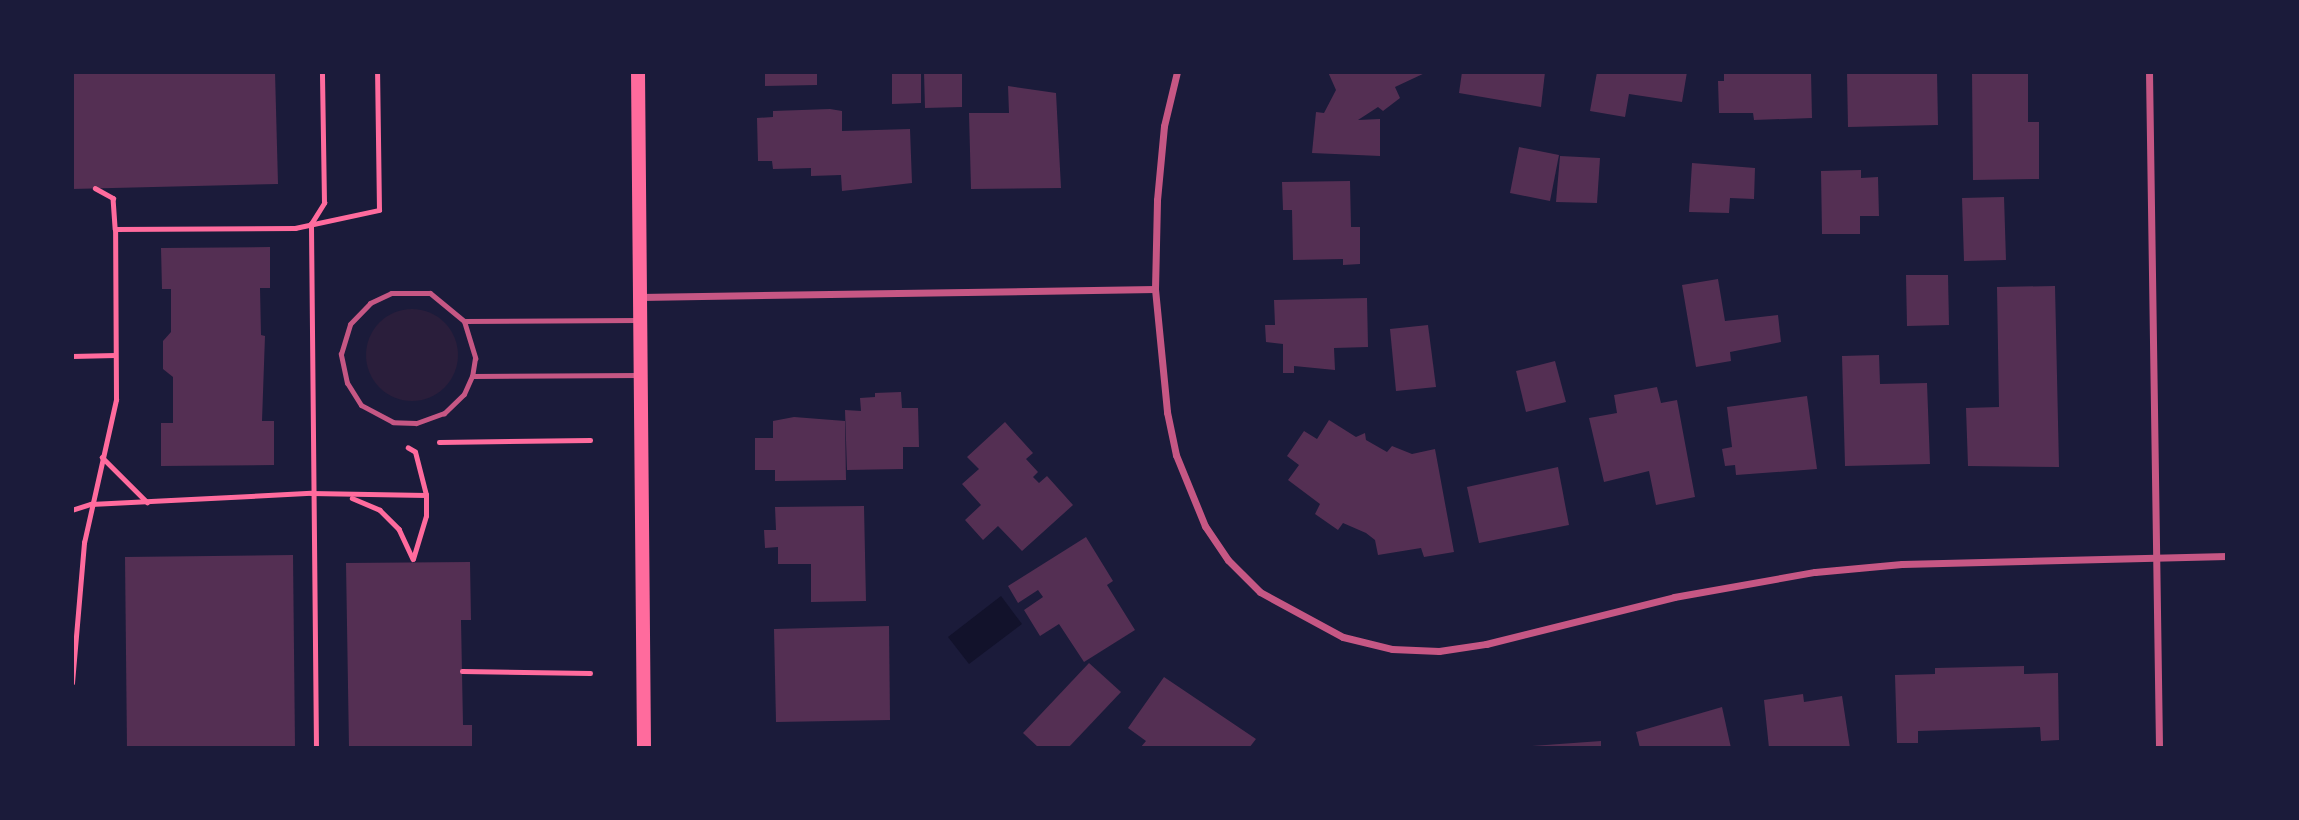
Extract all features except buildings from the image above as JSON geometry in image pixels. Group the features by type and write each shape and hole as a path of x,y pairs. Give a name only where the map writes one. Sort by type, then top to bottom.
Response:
{"main road":[{"path":"638,72 644,748"}],"street":[{"path":"1177,72 1159,176 1155,289 1167,412 1177,455 1205,526 1228,560 1260,592 1343,637 1391,649 1439,651 1486,644 1674,597 1815,572 1902,564 2227,556"},
{"path":"2149,72 2160,748"},
{"path":"640,297 1155,289"}],"lane":[{"path":"391,293 430,293 464,321 475,358 472,376 464,394 444,413 416,423 393,422 361,405 347,383 341,354 350,324 370,303 391,293"},
{"path":"464,321 640,320"},
{"path":"472,376 641,375"}],"path":[{"path":"316,748 311,493 314,363 311,224 324,203 323,72"},
{"path":"115,229 311,224 379,211 377,72"},
{"path":"72,683 91,504 116,400 113,198 95,188"},
{"path":"72,356 115,355"},
{"path":"314,363 320,372"},
{"path":"458,433 428,442 590,440"},
{"path":"348,496 380,510 399,529 413,559 426,516 426,495 415,452 398,441"},
{"path":"101,457 146,502"},
{"path":"72,510 91,504 311,493 348,496 426,495"},
{"path":"462,671 590,673"}],"shaded area":[{"path":"412,309 430,312 445,322 455,337 458,355 455,373 445,388 430,398 412,401 394,398 379,388 369,373 366,355 369,337 379,322 394,312"},
{"path":"1001,596 1022,624 969,664 948,637"}]}
